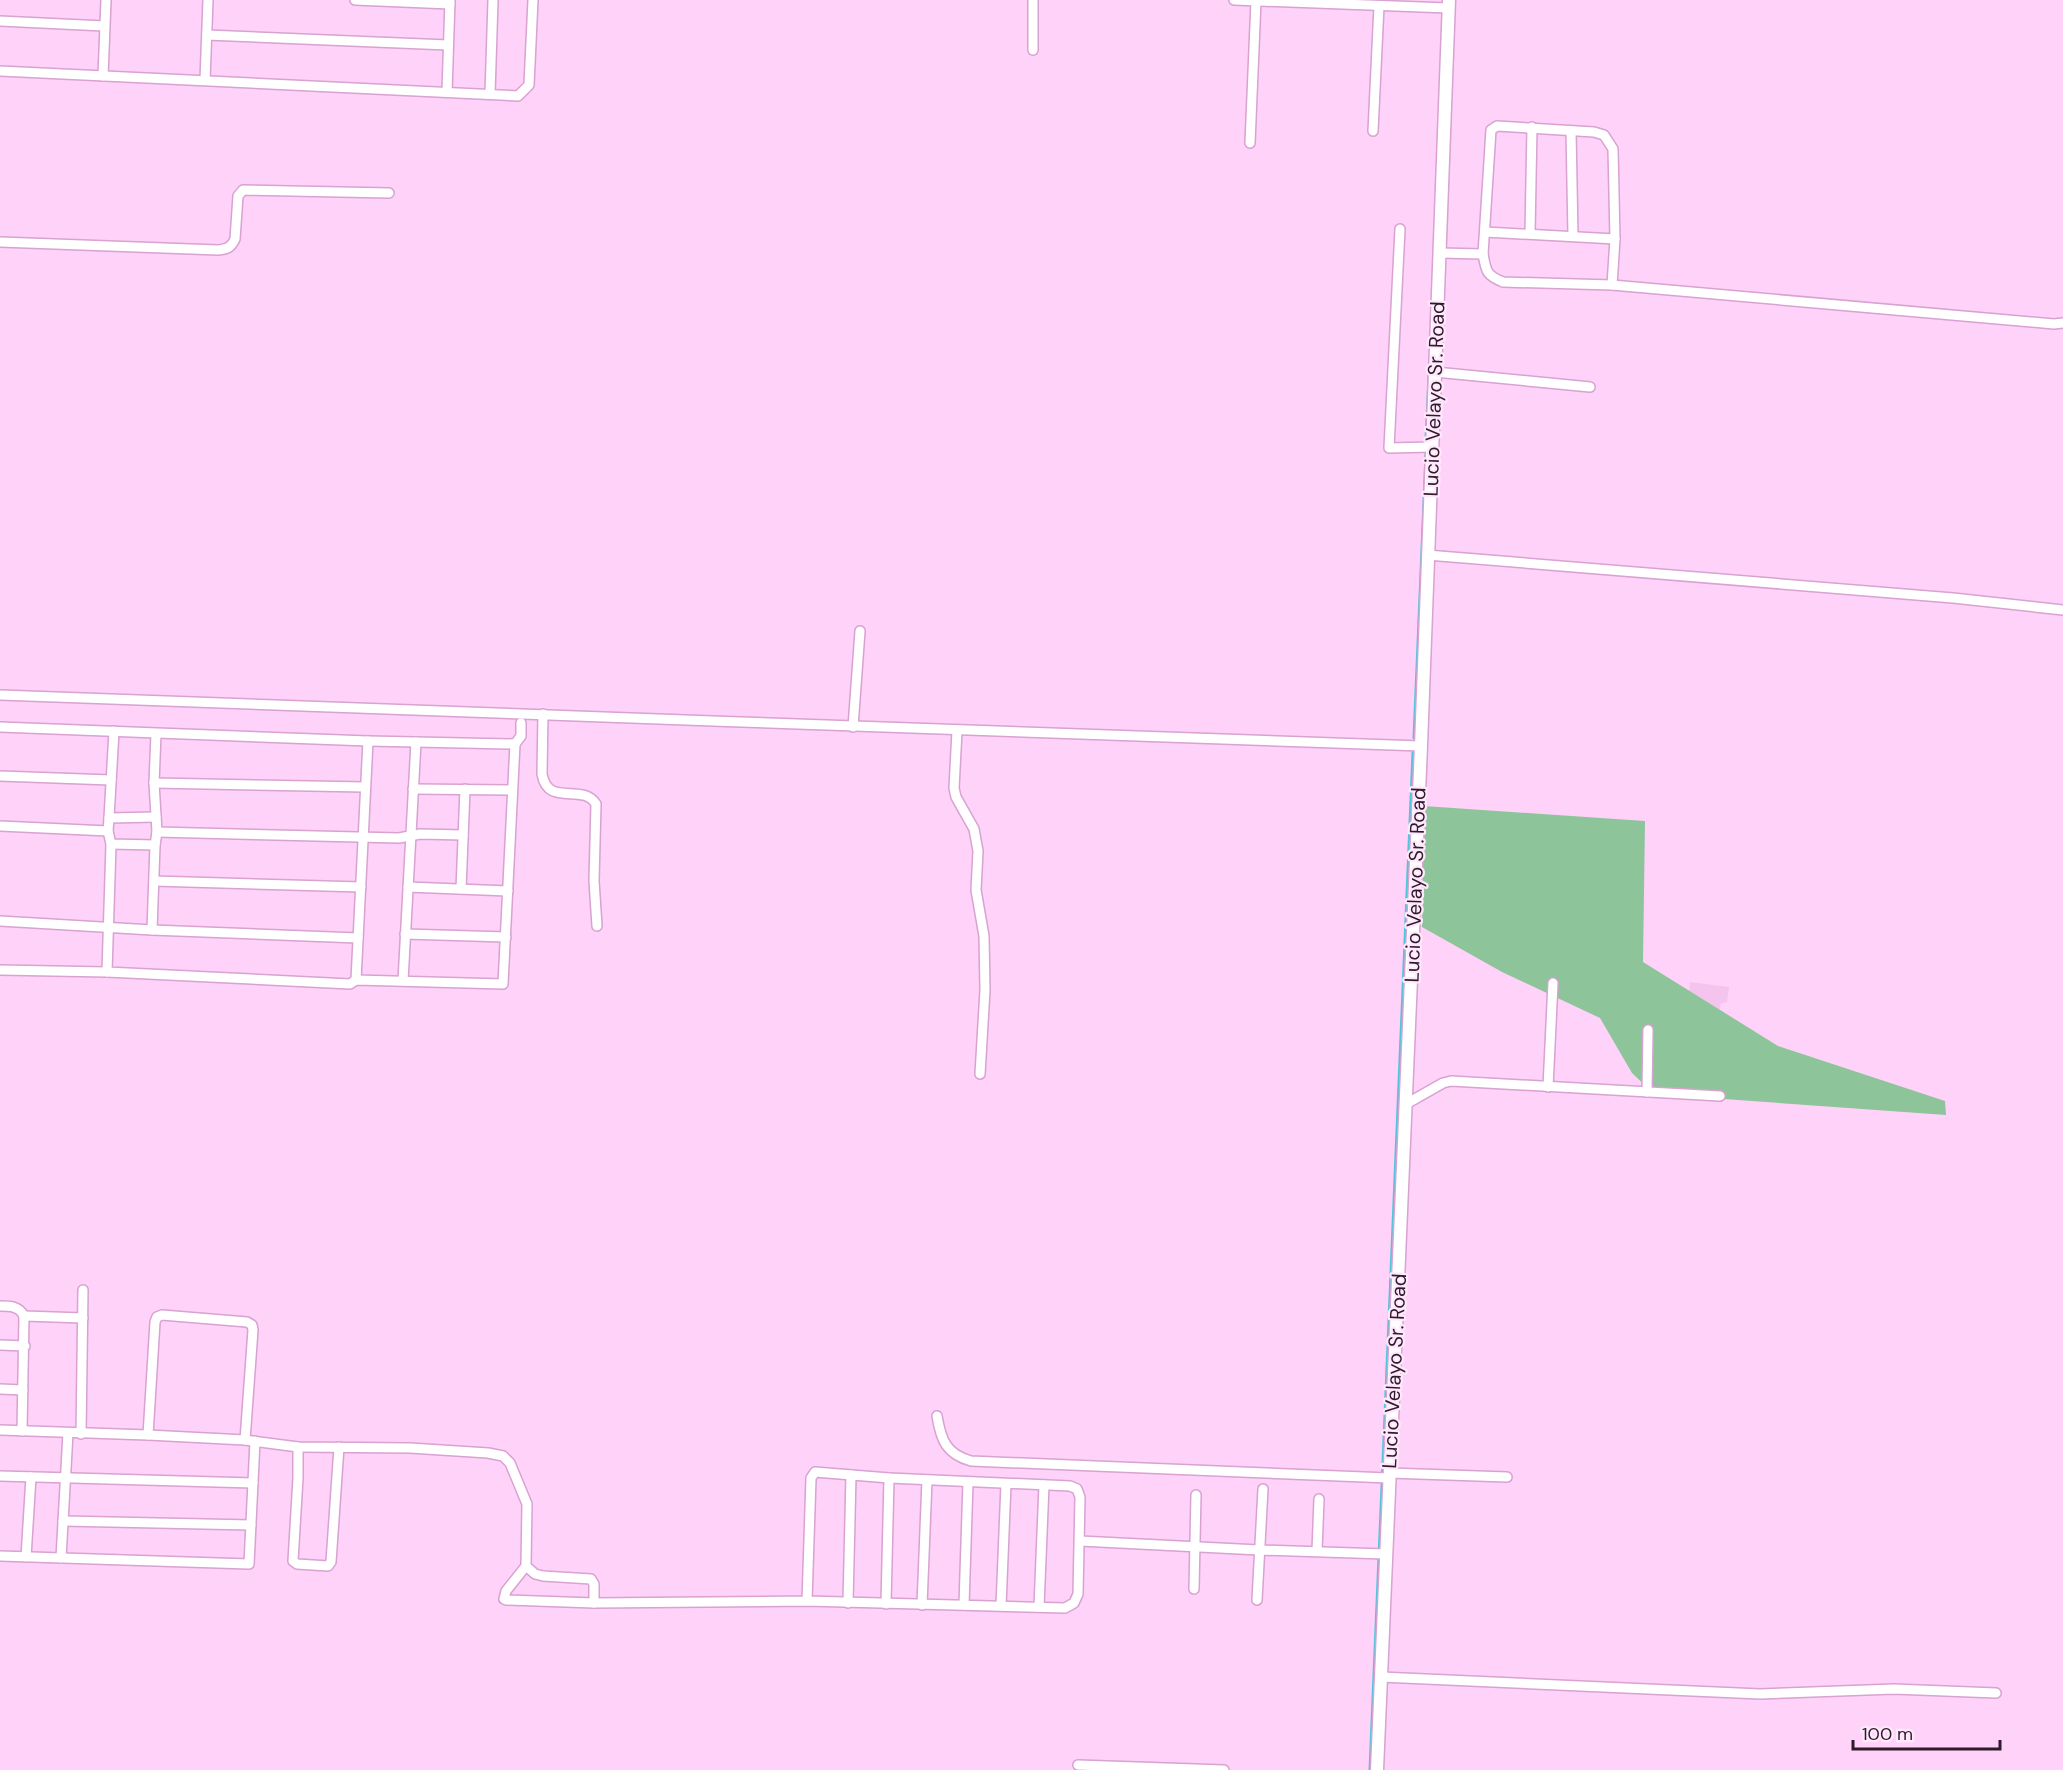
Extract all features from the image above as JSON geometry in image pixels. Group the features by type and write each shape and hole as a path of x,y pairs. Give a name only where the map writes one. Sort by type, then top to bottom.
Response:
{"main road":[{"name":"Lucio Velayo Sr. Road","path":"1377,1770 1381,1677 1382,1554 1406,1104 1449,4"}],"street":[{"path":"103,76 106,0"},
{"path":"205,80 208,0"},
{"path":"355,0 450,2 447,92"},
{"path":"490,94 493,0"},
{"path":"0,71 518,96 529,85 533,0"},
{"path":"1033,50 1034,0"},
{"path":"1234,0 1379,6 1449,4"},
{"path":"1250,143 1256,1"},
{"path":"1373,131 1379,6"},
{"path":"0,21 104,26"},
{"path":"207,35 448,45"},
{"path":"1612,285 1615,239 1613,149 1604,135 1594,132 1532,127 1497,126 1491,130 1483,254 1486,270 1495,279 1503,282 1612,285 2063,323"},
{"path":"1530,233 1532,127"},
{"path":"1571,130 1573,236"},
{"path":"0,242 228,249 235,239 238,196 243,190 389,193"},
{"path":"1400,229 1389,448 1432,447"},
{"path":"1485,232 1615,239"},
{"path":"1440,253 1483,254"},
{"path":"1435,372 1590,387"},
{"path":"1427,555 1953,598 2063,610"},
{"path":"853,727 860,631"},
{"path":"0,695 1421,746"},
{"path":"543,714 543,783 555,792 586,796 596,804 594,881 597,926"},
{"path":"0,970 107,972 350,984 356,980 504,984 514,744 520,736 521,723"},
{"path":"0,727 156,734 514,744"},
{"path":"107,972 111,844 108,831 114,731"},
{"path":"957,731 954,788 956,797 974,829 978,851 976,890 984,936 985,990 980,1074"},
{"path":"152,930 157,832 154,783 156,734"},
{"path":"356,980 368,741"},
{"path":"403,981 416,742"},
{"path":"0,776 111,780"},
{"path":"154,783 365,787"},
{"path":"413,789 512,790"},
{"path":"461,889 465,789"},
{"path":"109,818 156,817"},
{"path":"0,826 108,831"},
{"path":"157,832 402,838 420,834 463,835"},
{"path":"111,844 155,845"},
{"path":"154,881 361,887"},
{"path":"408,887 508,891"},
{"path":"0,921 358,938"},
{"path":"405,934 506,937"},
{"path":"1548,1087 1553,983"},
{"path":"1647,1030 1647,1092"},
{"path":"1406,1104 1443,1083 1451,1081 1720,1096"},
{"path":"81,1434 83,1290"},
{"path":"0,1306 16,1308 24,1316 82,1318"},
{"path":"148,1435 155,1322 157,1317 162,1315 247,1322 252,1325 245,1440"},
{"path":"22,1431 24,1316"},
{"path":"0,1346 25,1346"},
{"path":"0,1389 23,1390"},
{"path":"937,1416 943,1442 962,1458 971,1461 1386,1476 1507,1477"},
{"path":"0,1430 245,1440 298,1447 410,1448 504,1456 510,1463 526,1504 528,1521 526,1566 506,1591 504,1599 506,1600 594,1603 807,1601 1065,1608 1077,1599 1080,1497 1077,1490 1070,1486 889,1478 818,1471 811,1478 807,1601"},
{"path":"61,1558 68,1433"},
{"path":"0,1556 249,1563 255,1441"},
{"path":"298,1447 293,1561 297,1564 328,1566 331,1562 339,1447"},
{"path":"848,1603 851,1475"},
{"path":"0,1476 253,1483"},
{"path":"26,1557 31,1477"},
{"path":"886,1604 889,1478"},
{"path":"922,1605 927,1480"},
{"path":"963,1605 968,1482"},
{"path":"1001,1606 1006,1484"},
{"path":"1039,1607 1044,1485"},
{"path":"1257,1600 1263,1489"},
{"path":"1194,1589 1196,1495"},
{"path":"1317,1551 1318,1499"},
{"path":"63,1521 251,1525"},
{"path":"1080,1540 1382,1554"},
{"path":"526,1566 535,1574 543,1576 591,1579 594,1584 594,1603"},
{"path":"1381,1677 1760,1694 1894,1689 1996,1693"},
{"path":"1078,1765 1224,1770"}],"shaded area":[{"path":"1690,982 1729,987 1727,1002 1721,1003 1718,1018 1688,1014"}],"green space":[{"path":"1424,806 1645,821 1643,962 1778,1046 1945,1101 1946,1115 1654,1094 1632,1073 1600,1018 1502,972 1422,927"}],"waterway":[{"path":"1426,438 1430,359"},
{"path":"1414,738 1426,455"},
{"path":"1370,1770 1413,752"}]}
